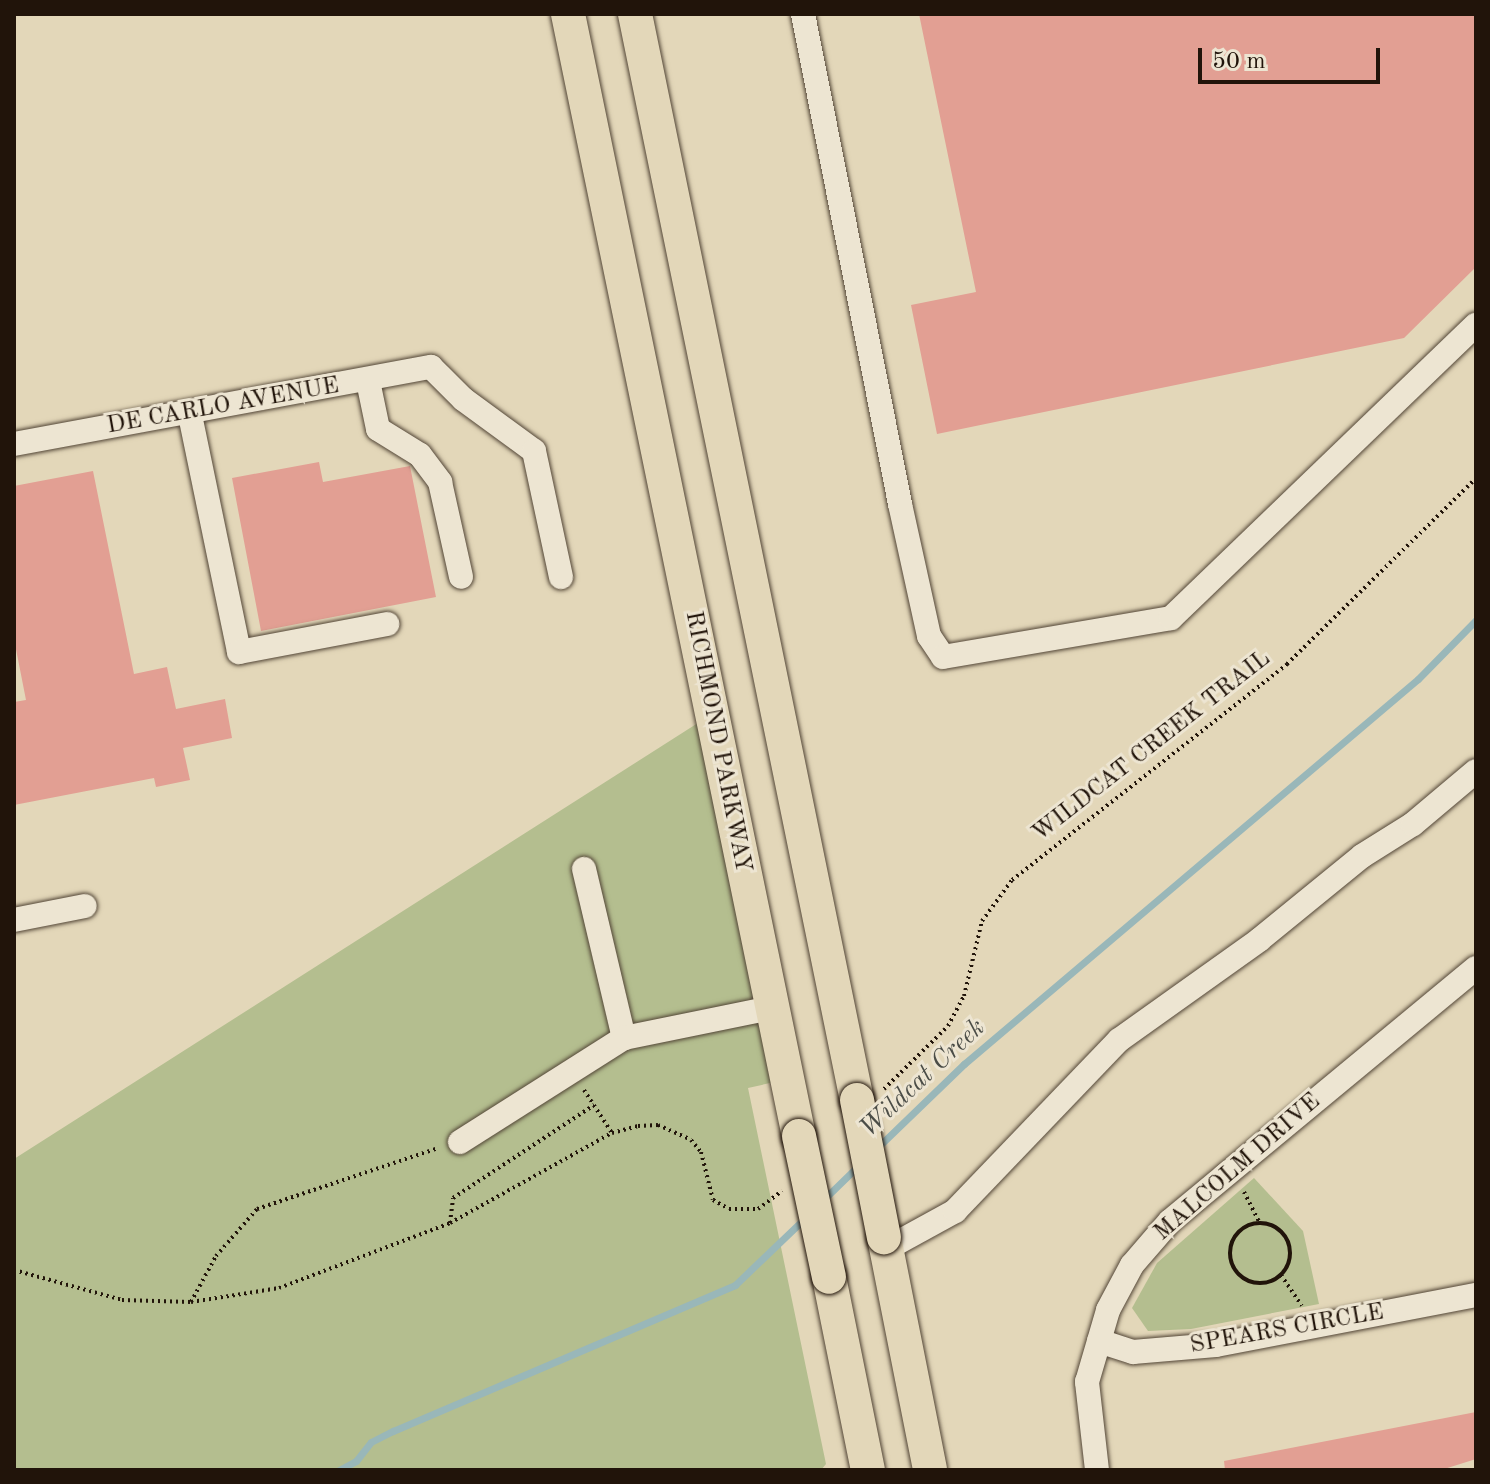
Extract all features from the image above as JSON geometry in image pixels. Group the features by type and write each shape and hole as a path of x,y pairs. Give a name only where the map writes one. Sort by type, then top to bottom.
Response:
{"highway":[{"name":"RICHMOND PARKWAY","path":"568,14 868,1470"},
{"path":"635,14 930,1470"}],"street":[{"path":"803,14 900,504 929,636 943,657 1171,618 1476,325"},
{"name":"DE CARLO AVENUE","path":"14,444 190,415 431,367 463,399 534,451 561,577"},
{"path":"368,381 378,429 420,455 440,482 461,577"},
{"path":"190,415 239,652 387,624"},
{"path":"885,1243 955,1211 1119,1040 1259,940 1362,856 1413,824 1476,771"},
{"path":"584,869 624,1038"},
{"path":"14,920 85,906"},
{"name":"MALCOLM DRIVE","path":"1097,1470 1087,1382 1108,1310 1132,1265 1170,1221 1476,968"},
{"path":"460,1142 624,1038 771,1008"},
{"name":"SPEARS CIRCLE","path":"1099,1341 1133,1352 1177,1350 1476,1295"}],"path":[{"name":"WILDCAT CREEK TRAIL","path":"899,1074 948,1026 964,996 982,921 1012,880 1287,664 1476,478"},
{"path":"572,1071 612,1133"},
{"path":"450,1223 453,1198 594,1105"},
{"path":"14,1270 122,1300 191,1302 279,1288 450,1223 612,1133 658,1125 676,1130 701,1152 713,1200 744,1212 772,1201"},
{"path":"191,1302 216,1256 257,1209 460,1142"},
{"path":"1230,1170 1259,1222 1286,1237 1290,1256 1281,1275"},
{"path":"1259,1222 1238,1231 1230,1260 1251,1282 1281,1275"},
{"path":"1281,1275 1296,1292 1310,1327"}],"green space":[{"path":"712,714 788,1079 748,1088 826,1464 821,1470 14,1470 14,1159"},
{"path":"1254,1178 1303,1231 1319,1304 1191,1329 1148,1331 1132,1308 1157,1263"}],"building":[{"path":"919,14 1476,14 1476,267 1404,338 937,434 911,305 976,292"},
{"path":"319,462 323,482 410,466 436,597 261,631 232,478"},
{"path":"93,471 134,674 167,667 176,709 225,699 232,738 183,748 190,780 156,787 154,778 14,805 14,702 26,700 14,639 14,486"},
{"path":"1476,1412 1476,1459 1441,1470 1225,1470 1224,1461"}],"waterway":[{"name":"Wildcat Creek","path":"878,1147 964,1064 1418,679 1476,620"},
{"name":"Wildcat Creek","path":"823,1200 860,1164"},
{"name":"Wildcat Creek","path":"339,1470 356,1461 371,1442 393,1431 735,1285 806,1217"}]}
